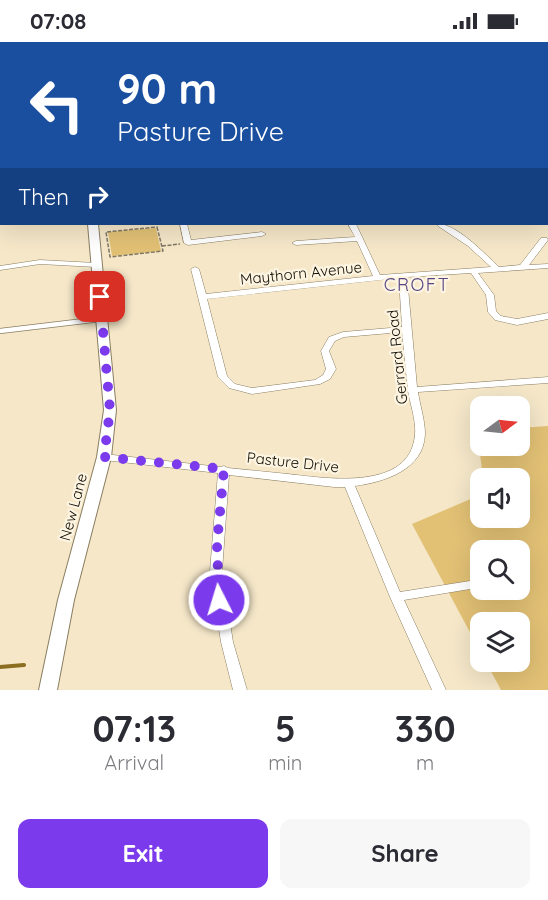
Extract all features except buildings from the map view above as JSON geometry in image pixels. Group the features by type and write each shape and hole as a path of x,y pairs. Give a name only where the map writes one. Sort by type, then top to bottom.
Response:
{"street":[{"name":"New Lane","path":"48,690 66,600 104,457 110,410 93,225"},
{"path":"183,225 188,243 262,234"},
{"path":"353,225 378,278"},
{"path":"442,225 471,244 498,270"},
{"path":"523,267 546,240 534,237"},
{"path":"296,243 314,239 360,239"},
{"name":"Maythorn Avenue","path":"202,297 378,278 548,266"},
{"path":"195,269 223,377 232,386 245,390 310,384 323,380 331,369 325,351 328,342 332,339 344,335 405,329"},
{"path":"474,272 488,291 492,312 498,318 517,322 548,316"},
{"name":"Gerrard Road","path":"403,276 405,329 420,434"},
{"path":"413,390 548,380"},
{"name":"Pasture Drive","path":"104,457 350,483 378,478 399,469 415,454 420,434"},
{"path":"224,469 216,571 227,642 240,690"},
{"path":"350,483 396,597 439,690"},
{"path":"396,597 470,585"}],"lane":[{"path":"0,268 38,262 53,262 77,267 96,264"},
{"path":"0,331 102,318"}],"path":[{"path":"157,227 162,246 163,251 110,257 106,232 157,227"},
{"path":"162,246 188,243"}],"shaded area":[{"path":"156,228 161,251 112,256 108,232"},
{"path":"548,426 548,690 501,690 491,672 530,672 530,612 470,612 470,632 412,524 470,499 470,528 530,528 530,468 482,468 480,456 530,456 530,427"}],"waterway":[{"path":"0,667 24,665"}],"district":[{"name":"CROFT","path":"417,284"}],"route":[{"path":"100,297 110,395 109,425 104,457 224,469 217,544 216,571 219,600"}]}
